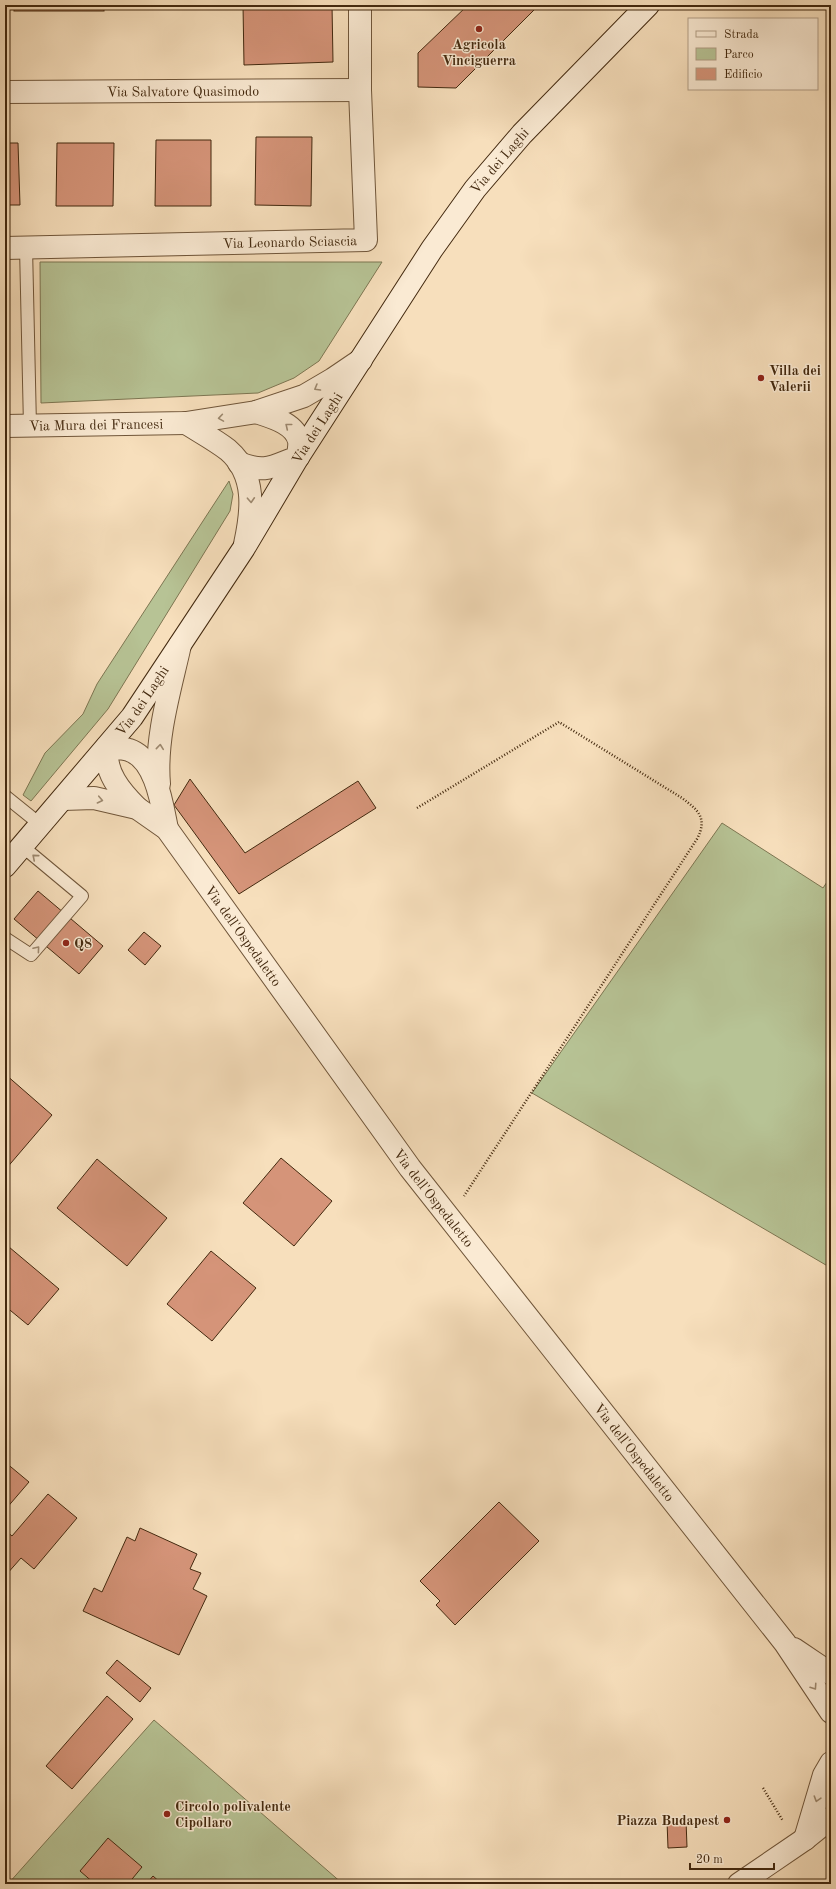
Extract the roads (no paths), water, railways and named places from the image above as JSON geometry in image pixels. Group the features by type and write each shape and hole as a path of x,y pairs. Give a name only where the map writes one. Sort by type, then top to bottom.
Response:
{"street":[{"name":"Via Leonardo Sciascia","path":"15,248 366,240 360,90 360,5"},
{"name":"Via dei Laghi","path":"5,866 132,717 244,548 298,457 432,249 475,189 522,134 648,5"},
{"name":"Via Salvatore Quasimodo","path":"5,92 360,90"},
{"name":"Via Mura dei Francesi","path":"5,426 186,423 256,412 304,396 333,379 362,359"},
{"name":"Via Mura dei Francesi","path":"256,412 274,418 290,427 299,440 298,457"},
{"path":"186,423 229,451 239,463 248,482 252,500 250,524 244,548"},
{"path":"239,463 254,469 268,468 298,457"},
{"path":"167,829 161,800 158,768 161,736 180,644"},
{"path":"137,808 123,795 114,779 106,759 107,747 129,750 143,758 150,767 161,800"},
{"name":"Via dell'Ospedaletto","path":"63,799 94,798 137,808 167,829 410,1168 785,1643 831,1712"},
{"name":"Via dell'Ospedaletto","path":"785,1643 831,1674"},
{"path":"805,1839 824,1775 831,1764"},
{"path":"739,1884 805,1839 831,1818"}],"lane":[{"name":"Via Leonardo Sciascia","path":"15,248 30,426"},
{"path":"5,796 41,825"},
{"path":"5,938 32,955 82,896 22,846"}],"place":[{"name":"Agricola Vinciguerra","path":"479,29"},
{"name":"Villa dei Valerii","path":"761,378"},
{"name":"Q8","path":"66,943"},
{"name":"Circolo polivalente Cipollaro","path":"167,1814"},
{"name":"Piazza Budapest","path":"727,1820"}]}
